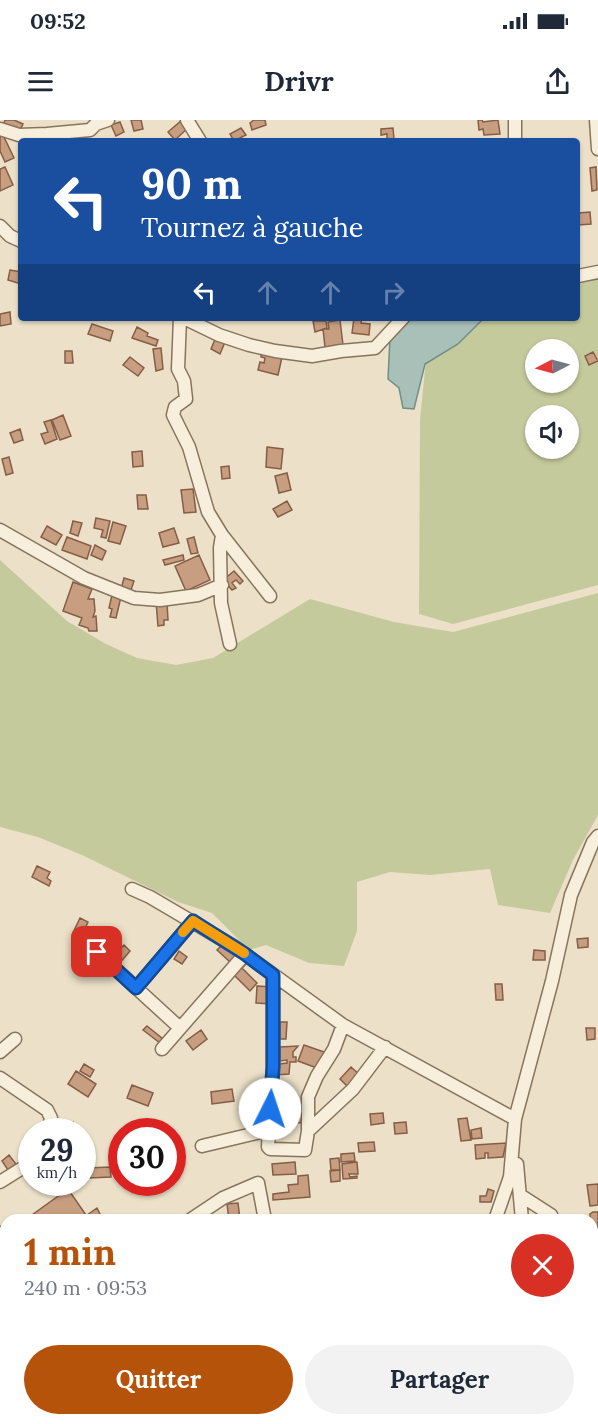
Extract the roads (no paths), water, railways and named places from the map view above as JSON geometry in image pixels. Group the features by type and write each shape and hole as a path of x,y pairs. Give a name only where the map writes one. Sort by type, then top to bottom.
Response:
{"street":[{"path":"0,129 19,135 47,134 90,130 108,120"},
{"path":"187,120 198,138"},
{"path":"515,120 515,138"},
{"path":"596,120 598,149"},
{"path":"0,226 18,240"},
{"path":"580,276 598,272"},
{"path":"182,321 178,369 187,394 186,399 175,407 173,415 189,447 208,512 222,536 270,596"},
{"path":"189,321 249,345 312,356 375,348 400,321"},
{"path":"0,530 84,578 134,598 160,600 198,595 222,585"},
{"path":"222,536 220,548 221,603 230,644"},
{"path":"497,1214 510,1178 515,1119 552,981 571,895 593,842 598,836"},
{"path":"132,889 193,921 245,954 343,1025 515,1119"},
{"path":"136,988 193,921"},
{"path":"97,952 180,1028"},
{"path":"162,1049 245,954"},
{"path":"273,975 273,1067 268,1147 270,1149 302,1151 307,1147 308,1097 317,1076 334,1049 343,1025"},
{"path":"0,1052 15,1039"},
{"path":"308,1131 353,1089 385,1047"},
{"path":"0,1078 47,1110 51,1118"},
{"path":"202,1146 269,1130"},
{"path":"514,1133 522,1214"},
{"path":"0,1182 18,1171"},
{"path":"199,1214 223,1197 258,1183 264,1214"},
{"path":"520,1195 549,1214"}],"water":[{"path":"410,321 481,321 458,344 425,364 414,409 403,408 399,388 388,379 390,338"}]}
